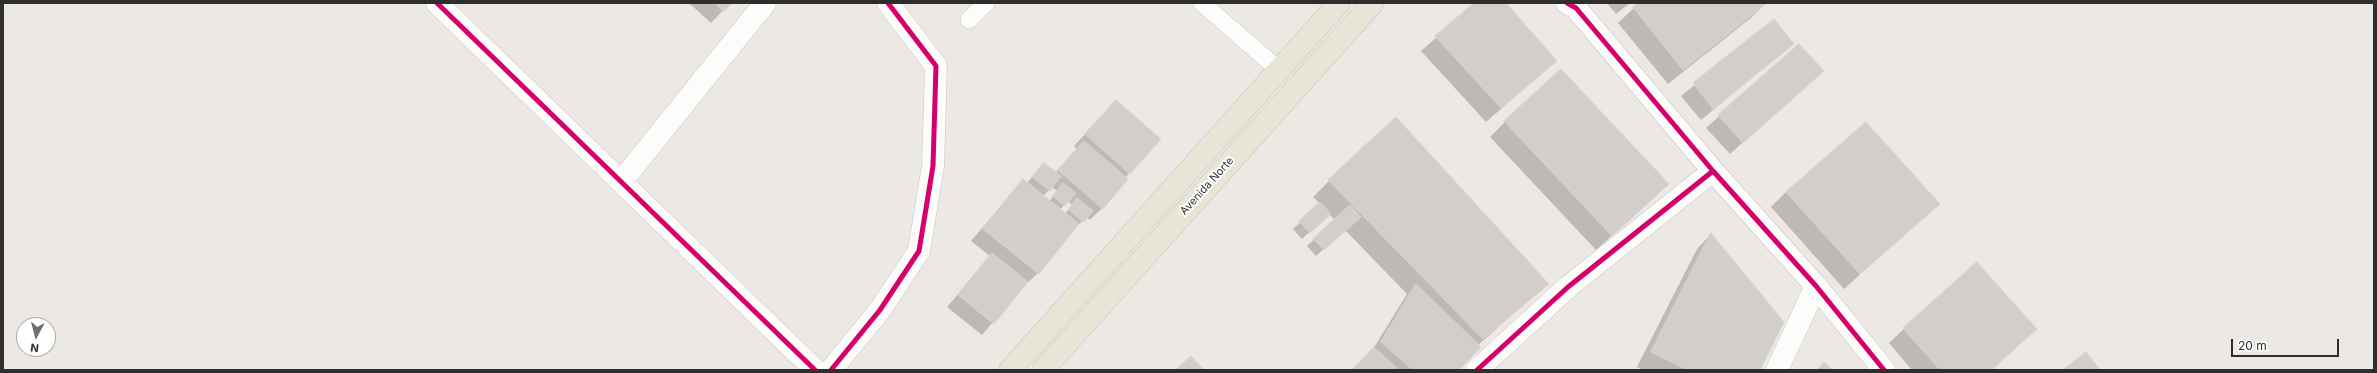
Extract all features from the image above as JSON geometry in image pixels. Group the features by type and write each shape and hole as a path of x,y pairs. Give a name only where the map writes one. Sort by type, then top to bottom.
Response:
{"main road":[{"path":"1010,370 1280,70 1338,3"},
{"name":"Avenida Norte","path":"1043,370 1373,3"}],"street":[{"path":"437,3 815,370"},
{"path":"621,182 766,3"},
{"path":"831,370 880,310 919,252 933,166 936,66 888,3"},
{"path":"1573,5 1713,171 1816,286 1884,370"},
{"path":"1477,370 1568,287 1713,171"},
{"path":"1777,370 1816,286"}],"lane":[{"path":"969,20 986,3"},
{"path":"1202,3 1280,70"}],"building":[{"path":"715,3 732,3 724,11"},
{"path":"1474,3 1506,3 1557,61 1501,108 1435,36"},
{"path":"1638,3 1767,3 1683,70 1633,7"},
{"path":"1774,19 1794,44 1713,109 1693,83"},
{"path":"1799,44 1824,71 1743,143 1718,115"},
{"path":"1561,69 1669,184 1612,236 1504,121"},
{"path":"1116,100 1161,139 1130,174 1085,134"},
{"path":"1396,117 1549,284 1483,339 1328,180"},
{"path":"1866,122 1940,204 1860,274 1786,192"},
{"path":"1084,141 1128,179 1103,209 1058,170"},
{"path":"1044,163 1061,176 1050,191 1032,177"},
{"path":"1023,179 1079,224 1039,274 983,229"},
{"path":"1063,183 1076,193 1065,206 1053,196"},
{"path":"1077,198 1093,211 1084,222 1069,210"},
{"path":"1320,202 1331,214 1310,233 1299,221"},
{"path":"1350,205 1361,217 1324,250 1313,239"},
{"path":"1711,233 1784,322 1760,370 1688,370 1651,352"},
{"path":"992,253 1028,282 994,324 958,295"},
{"path":"1977,262 2037,329 1991,370 1940,370 1903,328"},
{"path":"1416,284 1481,347 1459,370 1413,370 1381,342"},
{"path":"1374,347 1399,370 1352,370"},
{"path":"2086,352 2100,370 2063,370"},
{"path":"1191,356 1204,370 1176,370"},
{"path":"1824,362 1832,370 1820,370"}],"cycle path":[{"path":"437,3 815,370"},
{"path":"831,370 880,310 919,251 933,166 936,66 888,3"},
{"path":"1567,3 1576,8 1713,171 1816,286 1884,370"},
{"path":"1477,370 1568,287 1713,171"}]}
